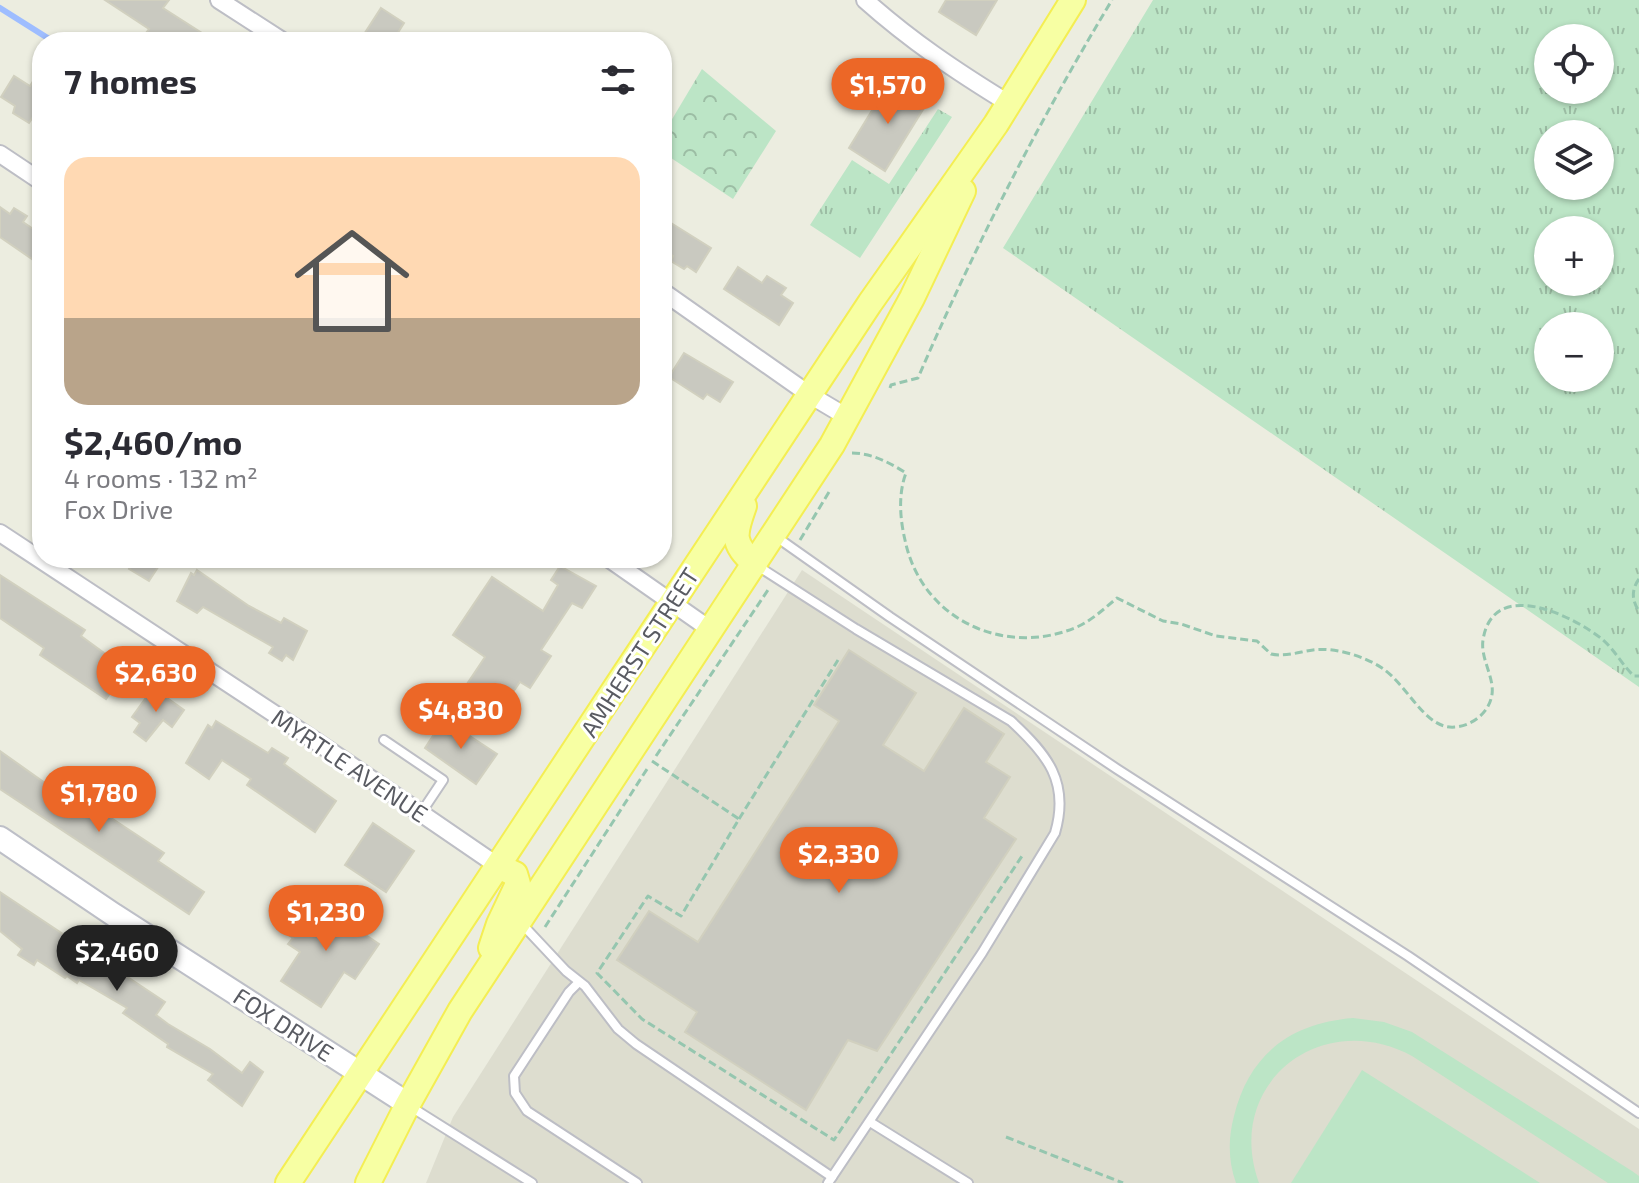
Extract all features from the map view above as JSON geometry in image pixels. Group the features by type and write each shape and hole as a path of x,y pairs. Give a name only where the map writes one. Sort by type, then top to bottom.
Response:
{"main road":[{"name":"AMHERST STREET","path":"288,1183 870,303 1002,114 1073,0"},
{"name":"AMHERST STREET","path":"368,1183 408,1104 483,978 774,536 847,417 912,298 1002,114"},
{"path":"755,477 736,532 739,547 755,564"},
{"name":"FOX DRIVE","path":"0,838 408,1104"},
{"path":"483,978 499,924 518,884 515,874 498,866"}],"street":[{"path":"219,0 269,32"},
{"path":"865,0 1002,114"},
{"path":"0,154 32,175"},
{"path":"672,298 810,395 847,417"},
{"name":"MYRTLE AVENUE","path":"0,533 32,554"},
{"name":"MYRTLE AVENUE","path":"53,568 498,866"},
{"path":"634,568 672,602 711,630"}],"lane":[{"path":"774,536 1117,769 1408,956 1639,1113"},
{"path":"520,921 579,982 618,1029 830,1180 982,953 1055,833 1061,797 1048,761 1011,721 856,629 755,564"},
{"path":"384,740 443,780 421,813"},
{"path":"579,982 569,992 514,1076 515,1093 527,1111 637,1183"},
{"path":"408,1104 532,1183"},
{"path":"870,1122 968,1183"}],"path":[{"path":"852,453 863,453 906,473 902,484 902,526 919,577 951,614 987,632 1009,638 1039,637 1066,631 1098,615 1117,598 1163,621 1216,636 1257,641 1271,654 1315,650 1362,658 1388,672 1431,720 1453,727 1472,723 1490,703 1493,691 1482,652 1487,626 1505,608 1528,604 1583,626 1604,641 1626,669 1639,676"},
{"path":"1639,579 1633,600 1639,611"},
{"path":"838,660 681,916 648,896 597,973 642,1019 834,1140 1022,856"},
{"path":"652,761 739,819"},
{"path":"1006,1137 1123,1183"}],"shaded area":[{"path":"802,570 1639,1129 1639,1183 426,1183 453,1117"}],"green space":[{"path":"1153,0 1639,0 1639,687 1003,248"},
{"path":"702,69 776,131 733,199 672,159 672,119"},
{"path":"938,109 952,117 860,258 810,225 852,160 889,184"},
{"path":"1353,1018 1384,1022 1412,1032 1632,1171 1639,1176 1639,1183 1608,1183 1412,1056 1378,1043 1345,1041 1314,1049 1288,1064 1268,1086 1255,1114 1252,1147 1259,1183 1236,1183 1230,1158 1231,1133 1241,1094 1250,1075 1262,1059 1292,1035 1331,1021"},
{"path":"1362,1070 1540,1183 1291,1183"}],"building":[{"path":"105,0 169,0 163,8 200,32 147,32 149,29"},
{"path":"946,0 997,0 976,35 939,12"},
{"path":"381,8 404,23 398,32 365,32"},
{"path":"14,76 30,86 32,83 32,118 29,123 13,113 15,106 1,97"},
{"path":"890,81 927,103 885,171 849,148"},
{"path":"0,207 10,214 14,208 27,216 23,222 32,228 32,259 0,237"},
{"path":"672,224 711,248 696,272 672,262"},
{"path":"738,267 762,283 767,276 786,288 781,295 793,303 779,325 724,289"},
{"path":"684,353 733,382 720,402 707,394 703,399 672,379 672,372"},
{"path":"130,568 157,568 149,581"},
{"path":"559,568 564,568 596,586 582,608 572,603 541,650 551,656 530,688 520,682 502,708 467,684 485,657 453,635 492,577 543,611 558,585 551,580"},
{"path":"197,570 249,606 281,623 284,618 307,631 293,660 286,655 282,661 269,653 273,647 203,607 197,613 177,601 191,573 194,575"},
{"path":"0,575 85,630 81,636 126,669 106,699 40,655 44,648 0,618"},
{"path":"849,650 916,693 883,745 924,771 964,708 1004,734 986,762 1010,777 984,818 1016,839 877,1051 848,1040 806,1110 685,1032 697,1012 617,960 649,911 698,942 839,721 814,705"},
{"path":"153,688 184,710 172,727 163,720 146,741 134,732 140,723 132,717"},
{"path":"444,719 497,754 476,784 425,748"},
{"path":"216,721 268,753 272,748 288,758 284,764 336,801 315,832 247,785 251,779 222,760 209,779 186,763 208,725 212,728"},
{"path":"0,751 76,805 81,798 164,853 158,861 204,892 189,914 0,789"},
{"path":"373,823 414,851 386,892 345,865"},
{"path":"0,892 165,1002 156,1015 168,1024 242,1073 250,1062 263,1072 242,1106 208,1080 213,1074 167,1047 168,1044 123,1013 127,1008 79,980 77,983 37,960 34,965 18,955 22,949 0,931"},
{"path":"314,900 379,944 355,979 344,972 321,1007 281,981 300,952 288,944 293,938 290,936"}],"waterway":[{"path":"0,8 38,32"}]}
